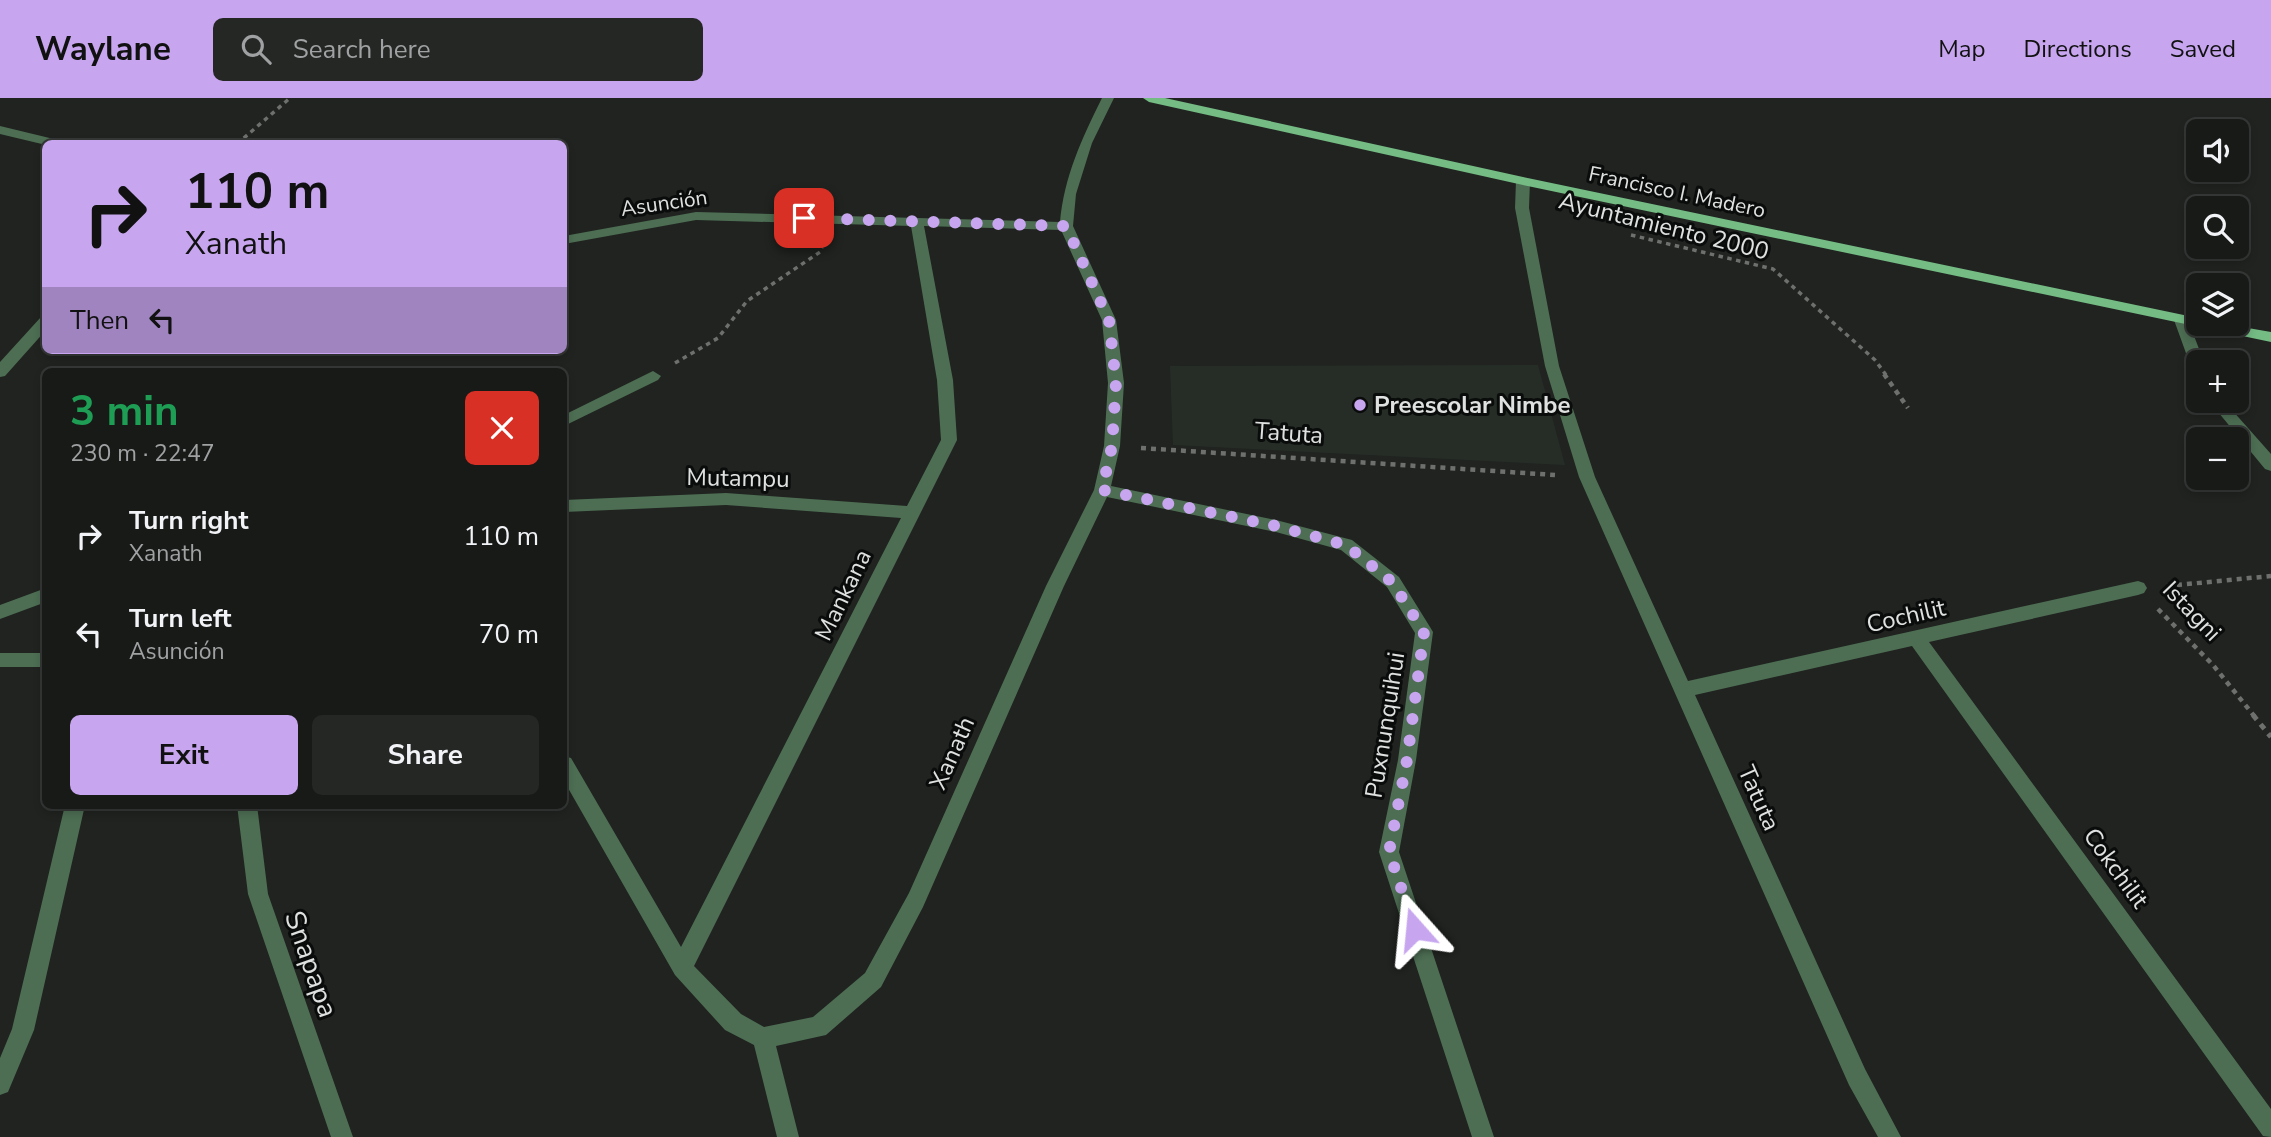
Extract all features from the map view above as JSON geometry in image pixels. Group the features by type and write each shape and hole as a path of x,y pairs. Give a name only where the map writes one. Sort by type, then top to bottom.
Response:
{"main road":[{"name":"Francisco I. Madero","path":"1149,98 1523,181 2186,321"},
{"name":"Francisco I. Madero","path":"2249,333 2271,337"}],"street":[{"path":"1066,226 1073,181 1086,143 1108,98"},
{"path":"0,130 42,140"},
{"name":"Tatuta","path":"1523,181 1522,208 1552,366 1587,477 1857,1077 1890,1137"},
{"name":"Asunción","path":"567,239 696,216 1066,226"},
{"name":"Mankana","path":"682,968 765,809 949,440 945,380 917,223"},
{"name":"Xanath","path":"763,1038 818,1027 873,980 916,900 1055,586 1102,490 1112,446 1116,383 1109,320 1066,226"},
{"path":"2180,320 2191,350"},
{"path":"0,372 42,325"},
{"path":"567,419 653,376"},
{"path":"2226,413 2271,465"},
{"name":"Puxnunquihui","path":"1102,490 1276,526 1346,545 1392,582 1424,632 1407,760 1389,852 1483,1137"},
{"name":"Mutampu","path":"567,506 726,499 911,513"},
{"name":"Cochilit","path":"1684,690 2138,588"},
{"path":"0,612 42,596"},
{"name":"Cokchilit","path":"1917,639 2271,1128"},
{"path":"0,660 42,660"},
{"path":"567,769 682,968 733,1021 763,1038 788,1137"},
{"path":"0,1084 23,1030 74,809"},
{"name":"Snapapa","path":"247,809 258,894 342,1137"}],"path":[{"path":"242,140 290,98"},
{"path":"653,376 718,338 747,301 820,252 831,219"},
{"name":"Ayuntamiento 2000","path":"1628,234 1773,270 1875,359 1908,408"},
{"name":"Tatuta","path":"1112,446 1587,477"},
{"name":"Istagni","path":"2138,588 2271,576"},
{"name":"Istagni","path":"2138,588 2213,665 2271,737"}],"shaded area":[{"name":"Preescolar Nimbe","path":"1538,365 1565,465 1173,445 1170,366"}],"place":[{"name":"Preescolar Nimbe","path":"1360,405"}],"route":[{"path":"804,218 1066,226 1109,320 1116,383 1112,446 1102,490 1276,526 1346,545 1392,582 1424,632 1407,760 1389,852 1415,929"}]}
